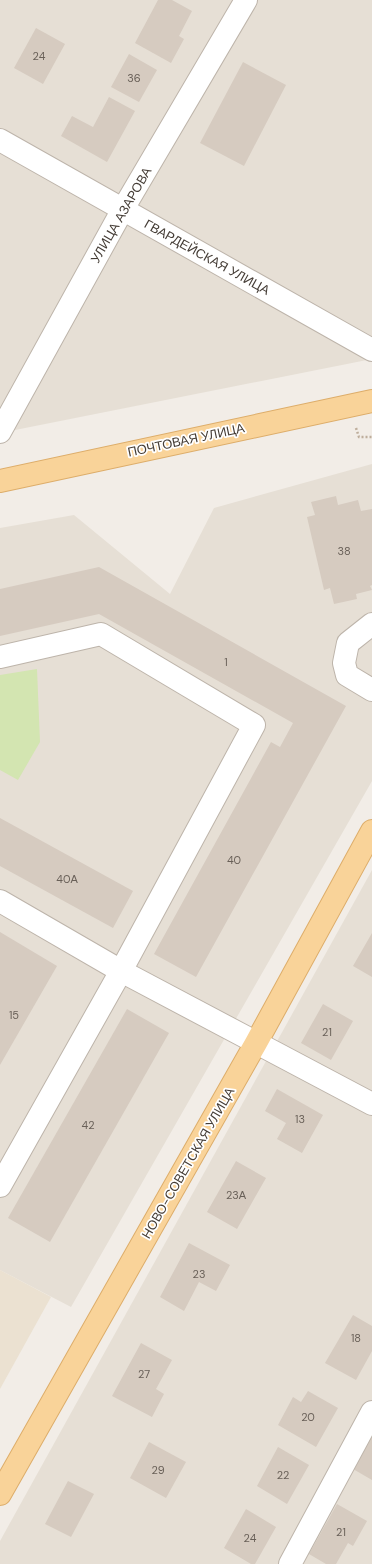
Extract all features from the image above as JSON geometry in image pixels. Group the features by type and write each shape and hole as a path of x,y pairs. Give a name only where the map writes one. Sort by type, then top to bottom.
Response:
{"main road":[{"name":"ПОЧТОВАЯ УЛИЦА","path":"0,481 372,401"},
{"name":"НОВО-СОВЕТСКАЯ УЛИЦА","path":"0,1494 256,1043 372,831"}],"street":[{"name":"УЛИЦА АЗАРОВА","path":"0,432 123,210 246,0"},
{"name":"ГВАРДЕЙСКАЯ УЛИЦА","path":"0,140 372,350"},
{"path":"372,624 348,643 344,663 347,675 372,690"},
{"path":"0,657 101,634 254,725 121,971 0,1186"},
{"path":"0,901 121,971 372,1104"},
{"path":"290,1564 372,1412"}],"shaded area":[{"path":"0,0 372,0 372,359 0,433"},
{"path":"372,464 372,781 71,1307 0,1270 0,528 74,515 170,594 214,508"},
{"path":"372,870 372,1564 0,1564 0,1541"},
{"path":"0,1270 51,1297 0,1389"}],"green space":[{"path":"37,669 40,742 18,780 0,770 0,675"}],"building":[{"path":"158,0 172,0 192,11 179,36 184,39 171,63 135,43"},
{"path":"36,28 65,44 43,84 14,68"},
{"path":"129,54 157,70 139,102 111,87"},
{"path":"243,62 286,85 244,166 200,143"},
{"path":"109,97 135,111 107,162 61,136 72,116 93,127"},
{"path":"336,496 338,505 358,500 361,511 372,509 372,585 370,586 372,590 356,594 357,599 334,604 330,588 324,590 307,517 315,515 311,502"},
{"path":"99,567 346,706 196,977 154,954 271,742 280,747 293,723 99,614 0,636 0,589"},
{"path":"0,818 133,891 113,928 0,866"},
{"path":"0,932 57,966 0,1065"},
{"path":"372,933 372,977 353,966"},
{"path":"323,1004 353,1021 331,1060 301,1043"},
{"path":"127,1009 169,1033 50,1242 8,1218"},
{"path":"277,1089 323,1115 302,1153 277,1139 286,1123 265,1111"},
{"path":"236,1161 266,1178 237,1229 207,1212"},
{"path":"189,1243 230,1265 216,1291 199,1282 184,1311 160,1297"},
{"path":"353,1315 372,1326 372,1351 356,1380 325,1363"},
{"path":"141,1343 172,1360 156,1389 164,1394 152,1417 112,1396"},
{"path":"308,1391 338,1408 316,1447 278,1425 293,1397 301,1402"},
{"path":"372,1436 372,1480 353,1469"},
{"path":"149,1442 186,1462 166,1498 130,1478"},
{"path":"278,1447 309,1465 287,1504 257,1486"},
{"path":"68,1481 94,1494 71,1537 45,1524"},
{"path":"337,1504 367,1521 353,1546 348,1543 336,1564 326,1564 309,1554"},
{"path":"246,1509 276,1527 255,1564 251,1564 224,1548"}]}
